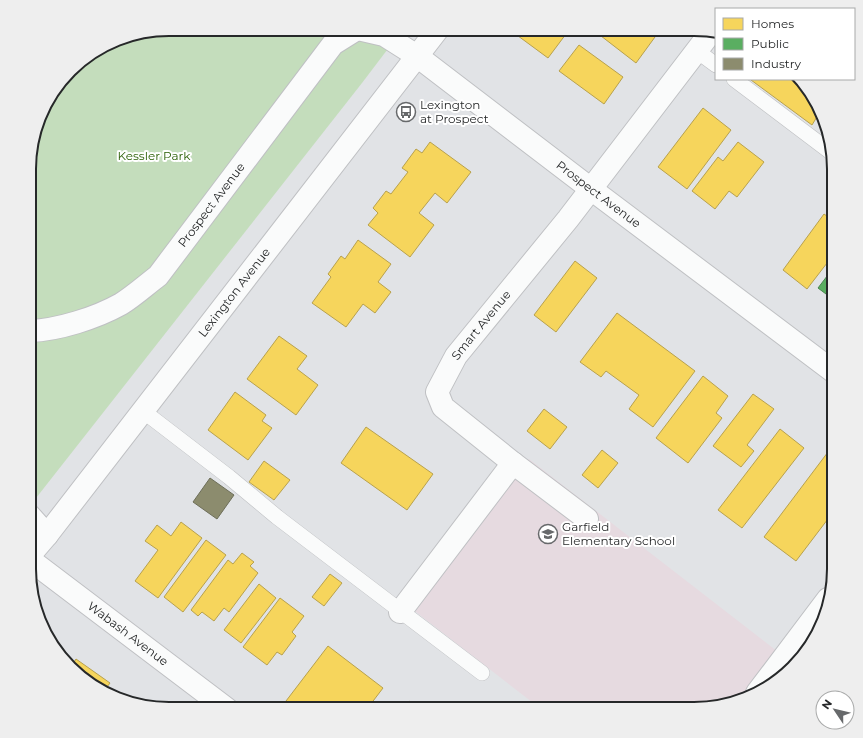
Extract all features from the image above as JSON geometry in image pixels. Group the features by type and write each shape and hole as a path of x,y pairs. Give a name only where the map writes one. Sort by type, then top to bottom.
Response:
{"street":[{"name":"Prospect Avenue","path":"36,331 42,331 81,321 121,304 158,276 333,44 346,36"},
{"name":"Prospect Avenue","path":"387,36 417,56 827,367"},
{"name":"Lexington Avenue","path":"36,548 433,36"},
{"name":"Smart Avenue","path":"587,519 443,407 437,392 456,356 550,243 707,37"},
{"path":"400,612 514,463"},
{"path":"36,522 47,535"},
{"name":"Wabash Avenue","path":"36,562 218,702"},
{"path":"767,680 821,609"}],"lane":[{"path":"697,51 715,64"},
{"path":"735,80 825,147"},
{"path":"143,412 400,612 482,673"}],"shaded area":[{"name":"Garfield Elementary School","path":"529,459 790,661 768,680 745,692 703,702 532,702 412,609"}],"green space":[{"name":"Kessler Park","path":"160,36 398,36 36,498 36,169 37,152 43,126 58,95 81,69 95,58 126,43"}],"building: Homes":[{"path":"518,36 564,36 548,58"},
{"path":"601,36 655,37 636,63"},
{"path":"579,45 623,77 604,104 559,71"},
{"path":"751,80 793,80 805,95 816,118 812,125"},
{"path":"703,108 731,130 687,189 658,167"},
{"path":"430,142 471,172 447,203 435,193 419,213 434,225 410,257 368,225 378,213 373,208 386,191 391,194 408,172 402,168 416,149 422,153"},
{"path":"738,142 764,162 737,197 729,191 715,209 692,191 718,157 723,161"},
{"path":"824,214 827,216 827,263 807,289 783,270"},
{"path":"358,240 391,264 378,282 391,292 375,313 363,304 346,327 312,303 331,277 328,274 341,256 345,259"},
{"path":"575,261 597,278 556,332 534,315"},
{"path":"617,313 695,371 653,427 629,409 639,395 606,371 601,377 580,362"},
{"path":"279,336 307,356 297,369 318,385 296,415 247,379"},
{"path":"703,376 728,396 716,413 722,418 688,463 656,438"},
{"path":"235,392 266,415 262,421 272,428 248,460 208,430"},
{"path":"753,394 774,409 747,445 754,451 741,467 713,446"},
{"path":"544,409 567,427 550,449 527,431"},
{"path":"366,427 433,474 407,510 341,463"},
{"path":"780,429 804,448 742,528 718,510"},
{"path":"602,450 618,463 598,488 582,475"},
{"path":"827,453 827,520 796,561 764,537"},
{"path":"264,461 290,480 274,500 249,482"},
{"path":"181,522 202,538 158,598 135,581 158,550 145,541 157,525 171,536"},
{"path":"206,540 226,555 183,612 164,597"},
{"path":"242,553 254,562 250,566 258,573 229,612 224,608 214,621 202,612 198,616 191,610 228,560 233,564"},
{"path":"330,574 342,583 324,606 312,597"},
{"path":"259,584 276,598 241,643 224,630"},
{"path":"280,598 304,616 292,632 296,636 282,655 277,652 267,665 243,647"},
{"path":"328,646 383,688 372,702 286,701"},
{"path":"76,659 110,683 107,687 95,680 74,662"}],"building: Public":[{"path":"827,276 827,295 818,288"}],"building: Industry":[{"path":"210,478 234,495 217,519 193,502"}],"place":[{"name":"Lexington at Prospect","path":"406,112"},
{"name":"Garfield Elementary School","path":"548,534"}]}
